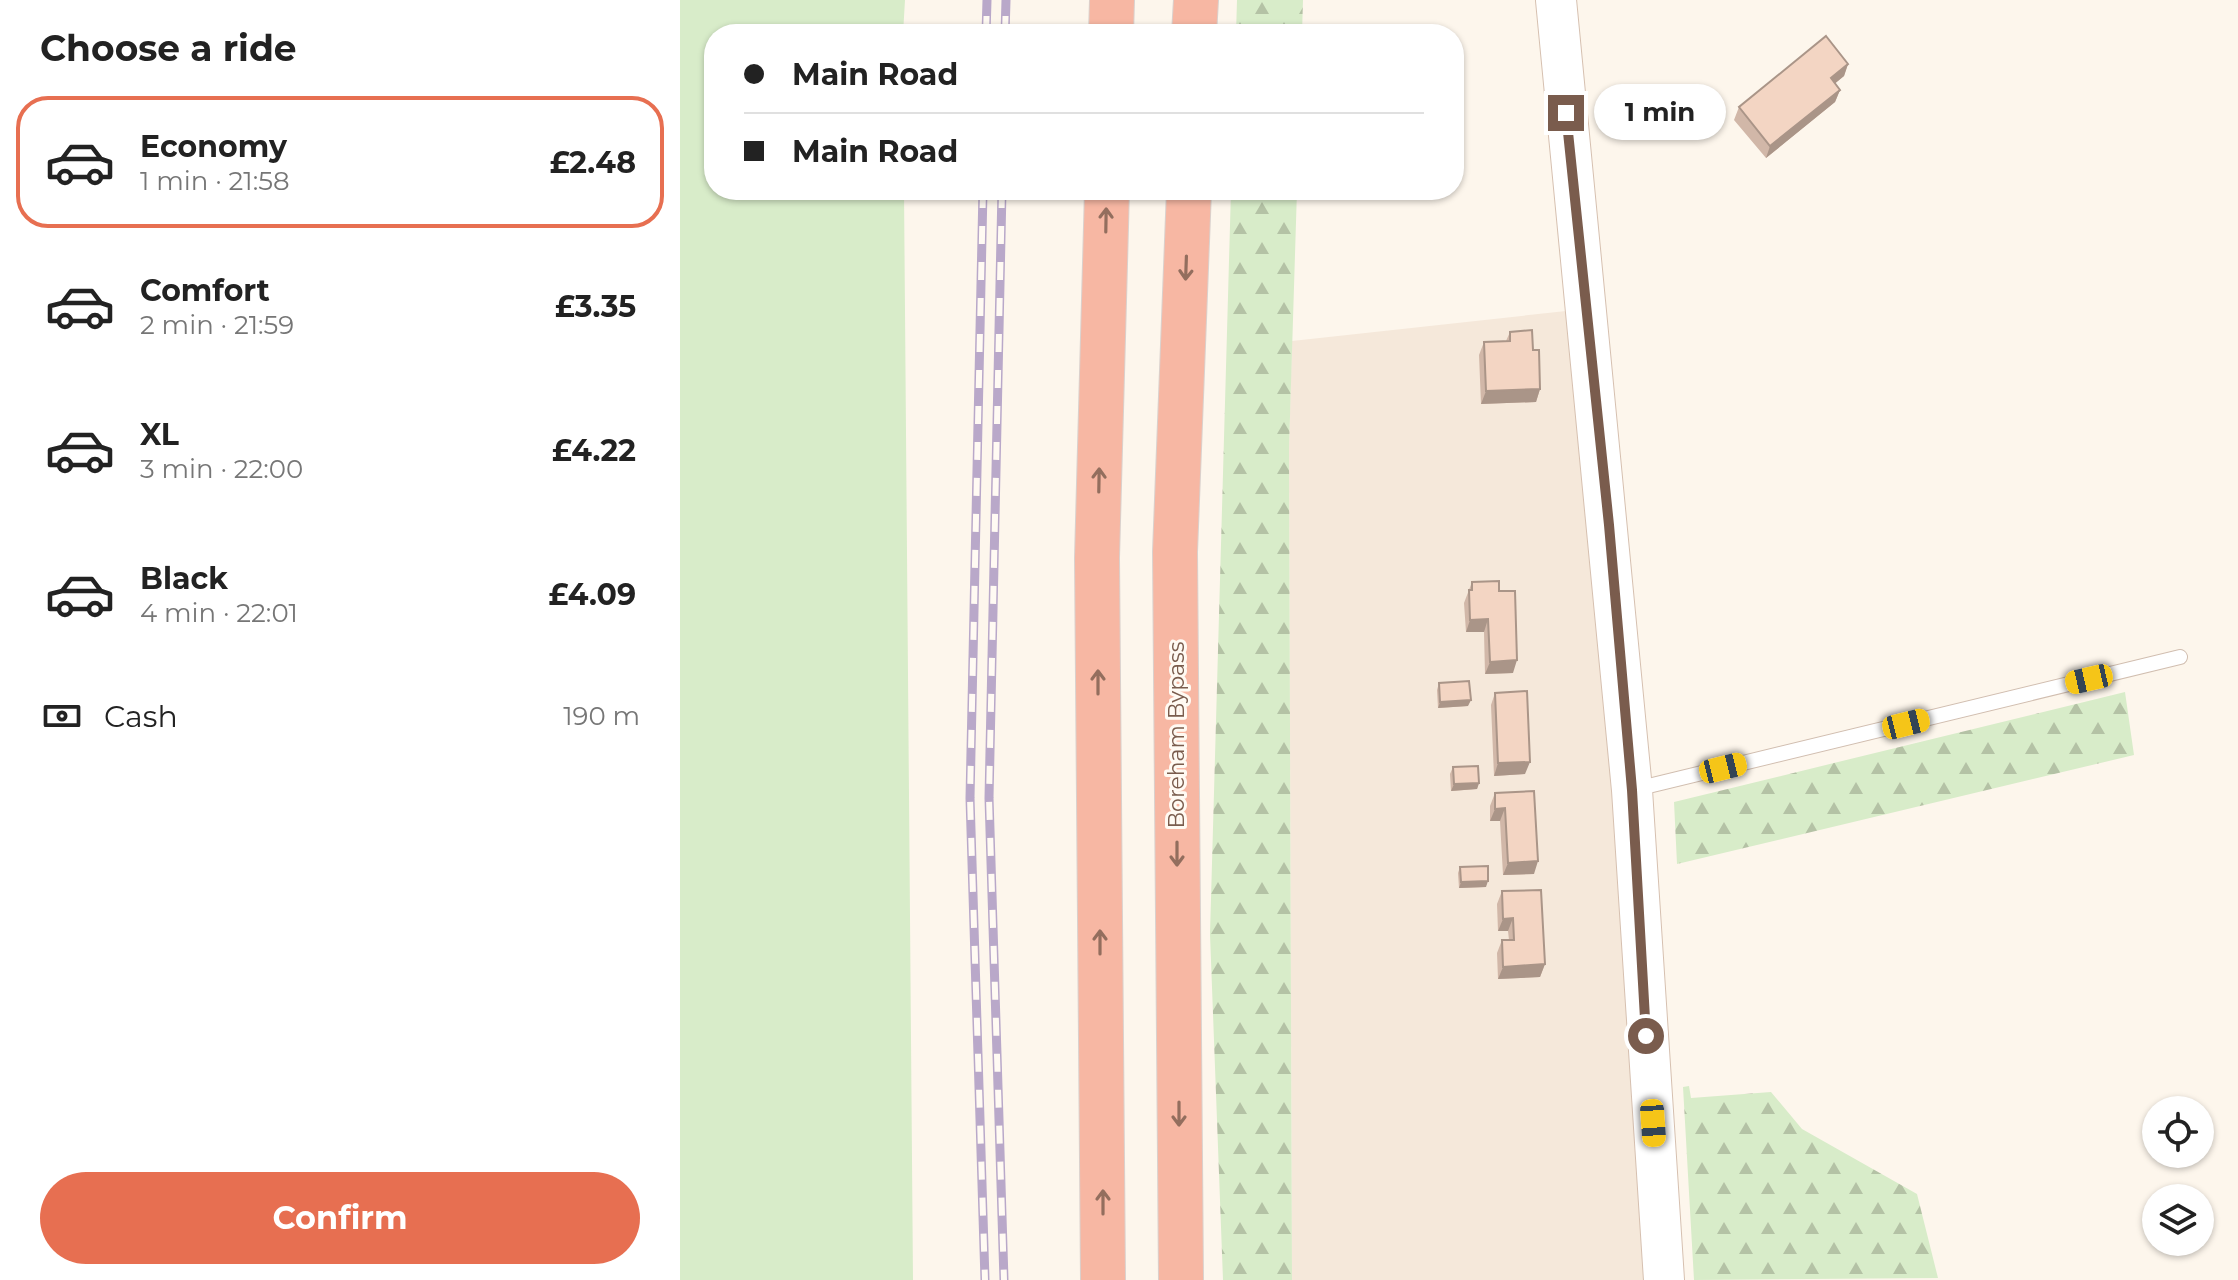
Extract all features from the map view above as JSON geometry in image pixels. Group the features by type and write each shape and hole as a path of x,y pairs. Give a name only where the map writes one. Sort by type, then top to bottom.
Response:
{"highway":[{"path":"1111,24 1112,0"},
{"path":"1195,24 1196,0"},
{"path":"1103,1280 1097,558 1107,200"},
{"name":"Boreham Bypass","path":"1181,1280 1175,552 1189,200"}],"main road":[{"path":"1556,0 1609,525 1632,790 1664,1280"}],"lane":[{"path":"1632,790 2180,657"}],"shaded area":[{"path":"1566,311 1600,596 1652,1280 1292,1280 1289,449 1292,341"}],"green space":[{"path":"680,0 905,0 904,24 704,24 704,200 904,200 913,1280 680,1280"},
{"path":"1237,0 1303,0 1302,24 1236,24"},
{"path":"1231,200 1297,200 1289,449 1292,1280 1223,1280 1210,934"},
{"path":"2125,692 2134,755 1677,864 1674,802"},
{"path":"1689,1086 1691,1098 1771,1092 1802,1129 1917,1194 1938,1278 1694,1280 1683,1087"}],"building":[{"path":"1826,36 1848,64 1831,78 1840,90 1770,146 1739,107"},
{"path":"1532,330 1533,350 1539,350 1540,389 1486,391 1484,342 1510,341 1510,332"},
{"path":"1499,581 1499,591 1515,591 1517,660 1490,662 1488,619 1470,620 1469,590 1472,590 1472,582"},
{"path":"1469,681 1471,700 1440,702 1439,683"},
{"path":"1527,691 1530,762 1498,763 1495,693"},
{"path":"1478,766 1479,783 1454,784 1453,767"},
{"path":"1534,791 1538,861 1508,863 1505,808 1495,809 1495,793"},
{"path":"1488,866 1488,881 1461,882 1460,867"},
{"path":"1541,890 1545,964 1503,967 1502,940 1514,940 1513,918 1503,919 1502,891"}],"railway":[{"path":"986,24 987,0"},
{"path":"1005,24 1006,0"},
{"path":"983,200 970,798 985,1280"},
{"path":"1002,200 989,798 1004,1280"}],"route":[{"path":"1566,113 1609,525 1632,790 1646,1036"}]}
